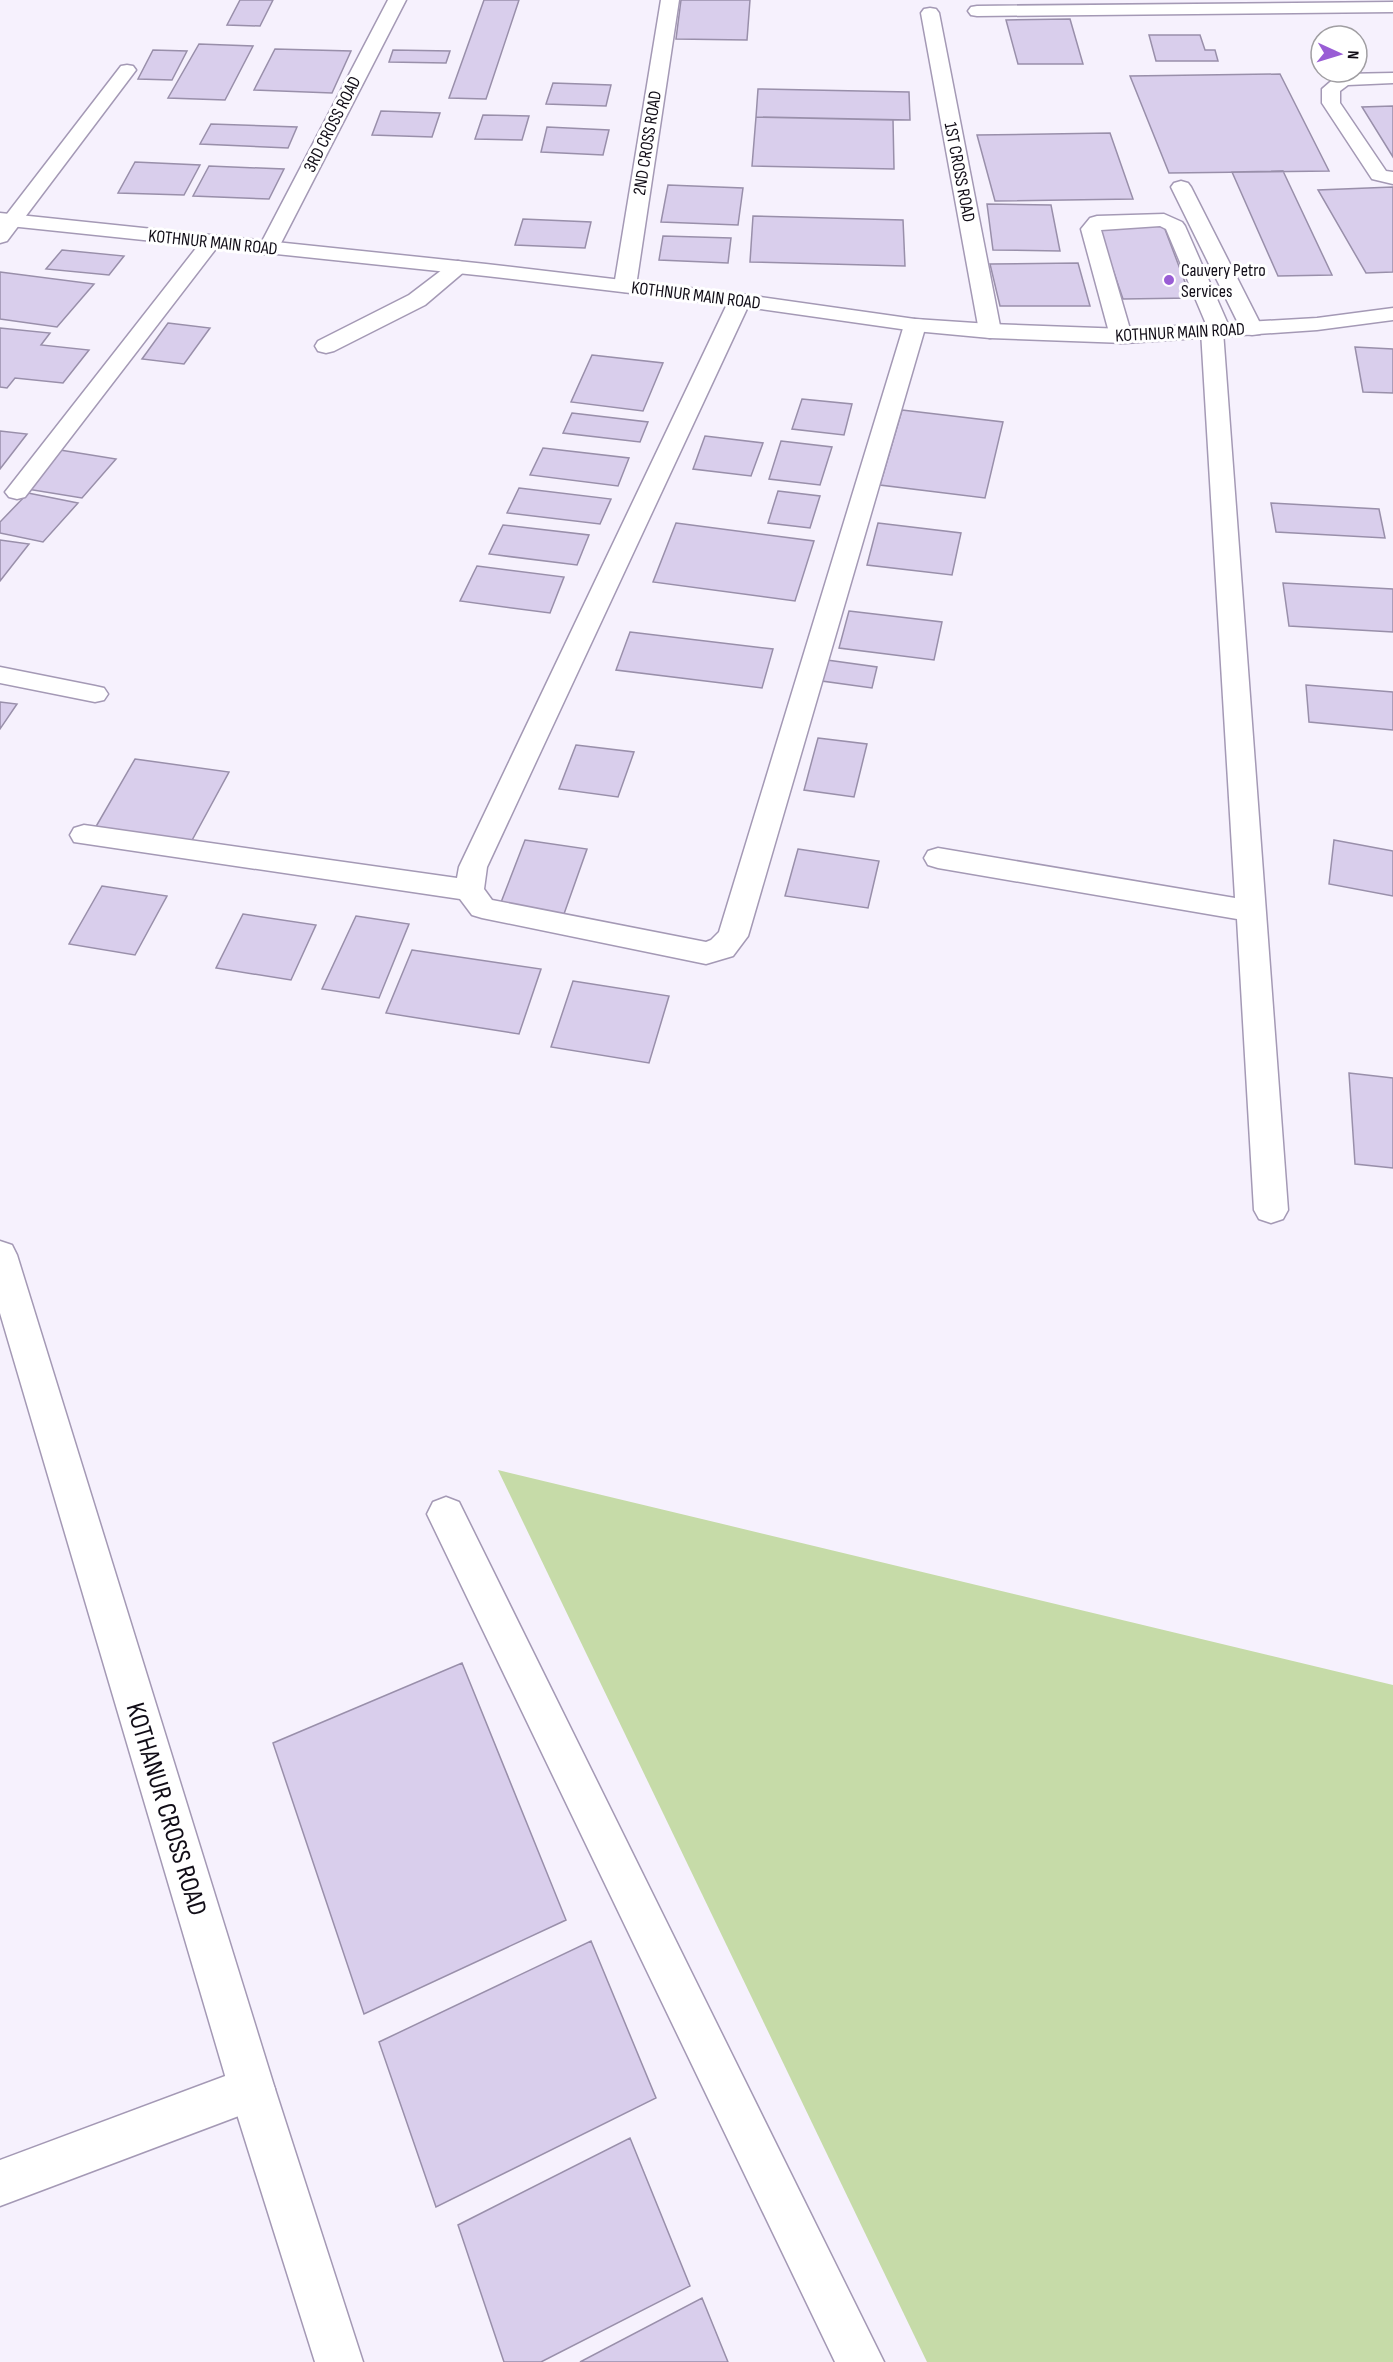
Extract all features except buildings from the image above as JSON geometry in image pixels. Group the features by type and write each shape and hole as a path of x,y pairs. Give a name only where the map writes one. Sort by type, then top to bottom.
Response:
{"street":[{"name":"3RD CROSS ROAD","path":"268,249 396,0"},
{"name":"2ND CROSS ROAD","path":"625,286 670,0"},
{"path":"977,11 1068,5 1207,4 1393,7"},
{"name":"1ST CROSS ROAD","path":"930,14 990,331"},
{"path":"0,237 7,220 127,70"},
{"path":"1393,78 1343,80 1331,88 1331,103 1379,175 1393,178"},
{"path":"1181,187 1252,328"},
{"name":"KOTHNUR MAIN ROAD","path":"7,220 458,267 740,300 915,325 990,331 1120,336 1317,324 1393,314"},
{"path":"1120,336 1091,229 1096,222 1164,220 1175,226 1216,331 1272,1210"},
{"path":"17,492 211,242"},
{"path":"326,346 417,300 458,267"},
{"path":"740,300 473,867 469,890 482,908 706,952 722,948 732,936 915,325"},
{"path":"0,675 95,694"},
{"path":"84,835 469,890"},
{"path":"938,858 1252,911"},
{"name":"KOTHANUR CROSS ROAD","path":"0,1255 252,2089 339,2362"},
{"path":"446,1514 860,2362"},
{"path":"0,2183 252,2089"}],"green space":[{"path":"498,1470 1393,1685 1393,2362 927,2362"}],"place":[{"name":"Cauvery Petro Services","path":"1169,280"}]}
